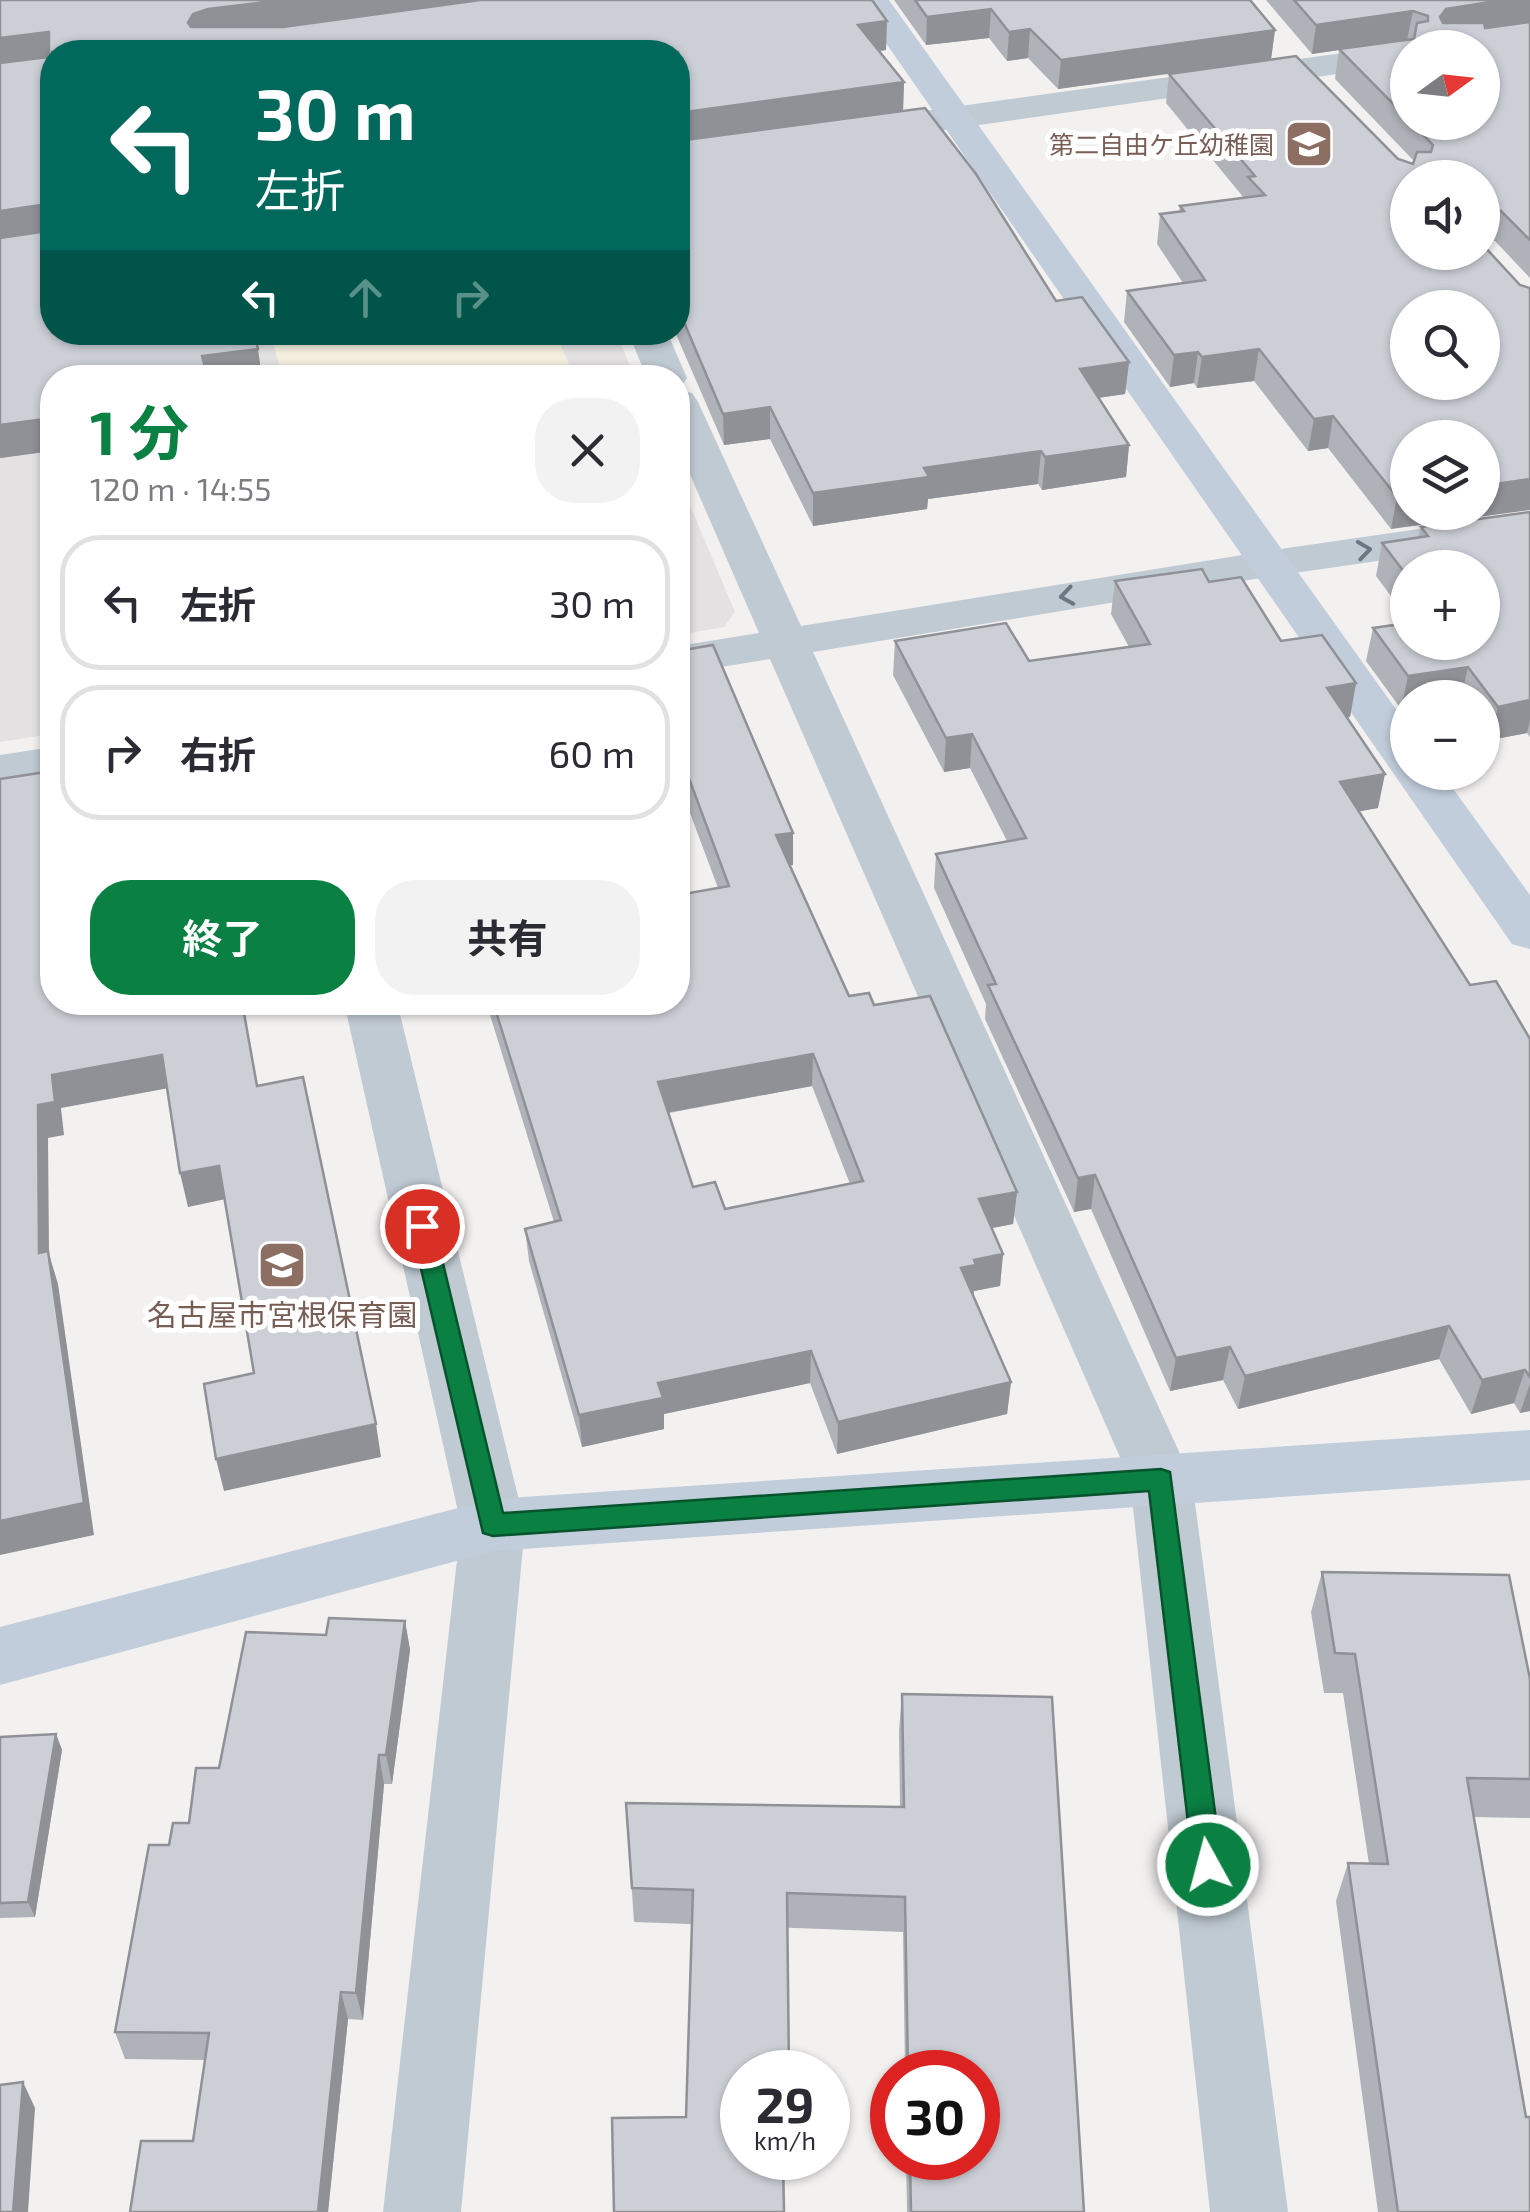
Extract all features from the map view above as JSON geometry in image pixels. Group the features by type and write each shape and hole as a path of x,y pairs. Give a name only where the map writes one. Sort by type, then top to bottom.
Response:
{"street":[{"path":"872,0 1390,735"},
{"path":"1278,41 1328,96"},
{"path":"826,136 1390,57"},
{"path":"690,429 1161,1480 1249,2212"},
{"path":"690,658 1267,564 1530,526"},
{"path":"0,770 40,764"},
{"path":"1429,790 1530,932"},
{"path":"373,1015 493,1525 422,2212"},
{"path":"0,1656 493,1525 1530,1454"}],"shaded area":[{"path":"0,272 40,318 40,345 621,345 630,365 40,365 40,736 0,742"},
{"path":"690,505 735,612 724,627 690,633"}],"sand":[{"path":"274,345 560,345 570,365 279,365"}],"building":[{"path":"0,0 282,0 208,9 193,14 188,23 191,27 283,27 480,0 872,0 887,21 858,25 904,82 690,111 690,40 49,40 49,32 0,38"},
{"path":"915,0 1250,0 1275,30 1061,60 1030,29 1009,32 991,9 927,17"},
{"path":"1294,0 1503,0 1446,9 1440,17 1443,23 1484,23 1485,28 1530,22 1530,240 1500,211 1500,160 1414,160 1417,152 1431,152 1433,145 1428,140 1500,140 1500,30 1416,30 1417,23 1428,21 1428,16 1413,11 1316,25"},
{"path":"1390,42 1390,101 1339,49"},
{"path":"1296,56 1401,160 1390,160 1390,270 1500,270 1500,263 1520,285 1530,288 1530,479 1500,483 1500,420 1390,420 1390,488 1333,416 1314,419 1259,349 1202,357 1198,352 1174,355 1127,291 1205,280 1160,214 1184,211 1180,206 1265,195 1248,177 1255,176 1169,74"},
{"path":"40,58 40,205 0,211 0,63"},
{"path":"925,108 976,174 1056,301 1082,297 1129,362 1080,369 1129,445 1045,457 1041,451 924,468 929,477 813,493 770,407 723,414 690,336 690,139"},
{"path":"40,232 40,345 257,345 258,349 202,356 204,365 40,365 40,420 0,425 0,238"},
{"path":"1530,512 1530,700 1500,707 1500,680 1478,680 1468,667 1408,676 1396,660 1500,660 1500,550 1390,550 1390,553 1382,543 1428,536 1423,530 1500,530 1500,516"},
{"path":"1202,569 1209,582 1241,577 1281,641 1322,635 1356,683 1327,688 1385,774 1340,782 1470,985 1496,981 1530,1039 1530,1377 1525,1370 1482,1380 1449,1326 1245,1376 1230,1347 1176,1358 1095,1175 1078,1178 988,985 996,984 936,854 1026,838 972,734 946,738 895,641 1006,623 1029,661 1150,644 1115,581"},
{"path":"1390,626 1390,651 1373,628"},
{"path":"713,645 793,833 776,835 849,996 869,993 874,1005 930,996 1017,1192 979,1199 1003,1254 974,1260 976,1265 961,1268 1011,1382 838,1422 811,1351 658,1383 663,1398 579,1415 525,1229 561,1220 497,1015 690,1015 690,893 729,886 690,781 690,649","holes":["813,1054 863,1181 725,1209 715,1182 693,1187 658,1082"]},
{"path":"40,773 40,1015 244,1015 257,1086 303,1077 376,1424 216,1459 204,1384 254,1373 219,1166 180,1173 162,1055 52,1075 55,1102 38,1105 39,1253 48,1251 84,1503 0,1521 0,779"},
{"path":"1322,1572 1509,1575 1530,1679 1530,1779 1467,1778 1526,2117 1530,2117 1530,2212 1398,2212 1348,1863 1388,1864 1355,1654 1335,1653"},
{"path":"329,1618 405,1621 386,1755 379,1755 356,1993 341,1992 318,2212 130,2212 141,2141 193,2141 209,2033 115,2032 149,1845 169,1845 173,1823 189,1823 196,1768 219,1768 246,1632 326,1635"},
{"path":"902,1694 1052,1697 1084,2212 911,2212 910,2180 1000,2180 1000,2050 908,2050 905,1897 787,1893 789,2050 720,2050 720,2180 783,2180 784,2212 614,2212 612,2118 686,2117 693,1890 632,1888 626,1803 904,1807"},
{"path":"56,1734 28,1902 0,1903 0,1737"},
{"path":"23,2082 13,2212 0,2212 0,2085"}],"place":[{"name":"第二自由ケ丘幼稚園","path":"1309,144"},
{"name":"名古屋市宮根保育園","path":"282,1265"}],"route":[{"path":"422,1226 493,1525 1161,1480 1208,1865"}]}
